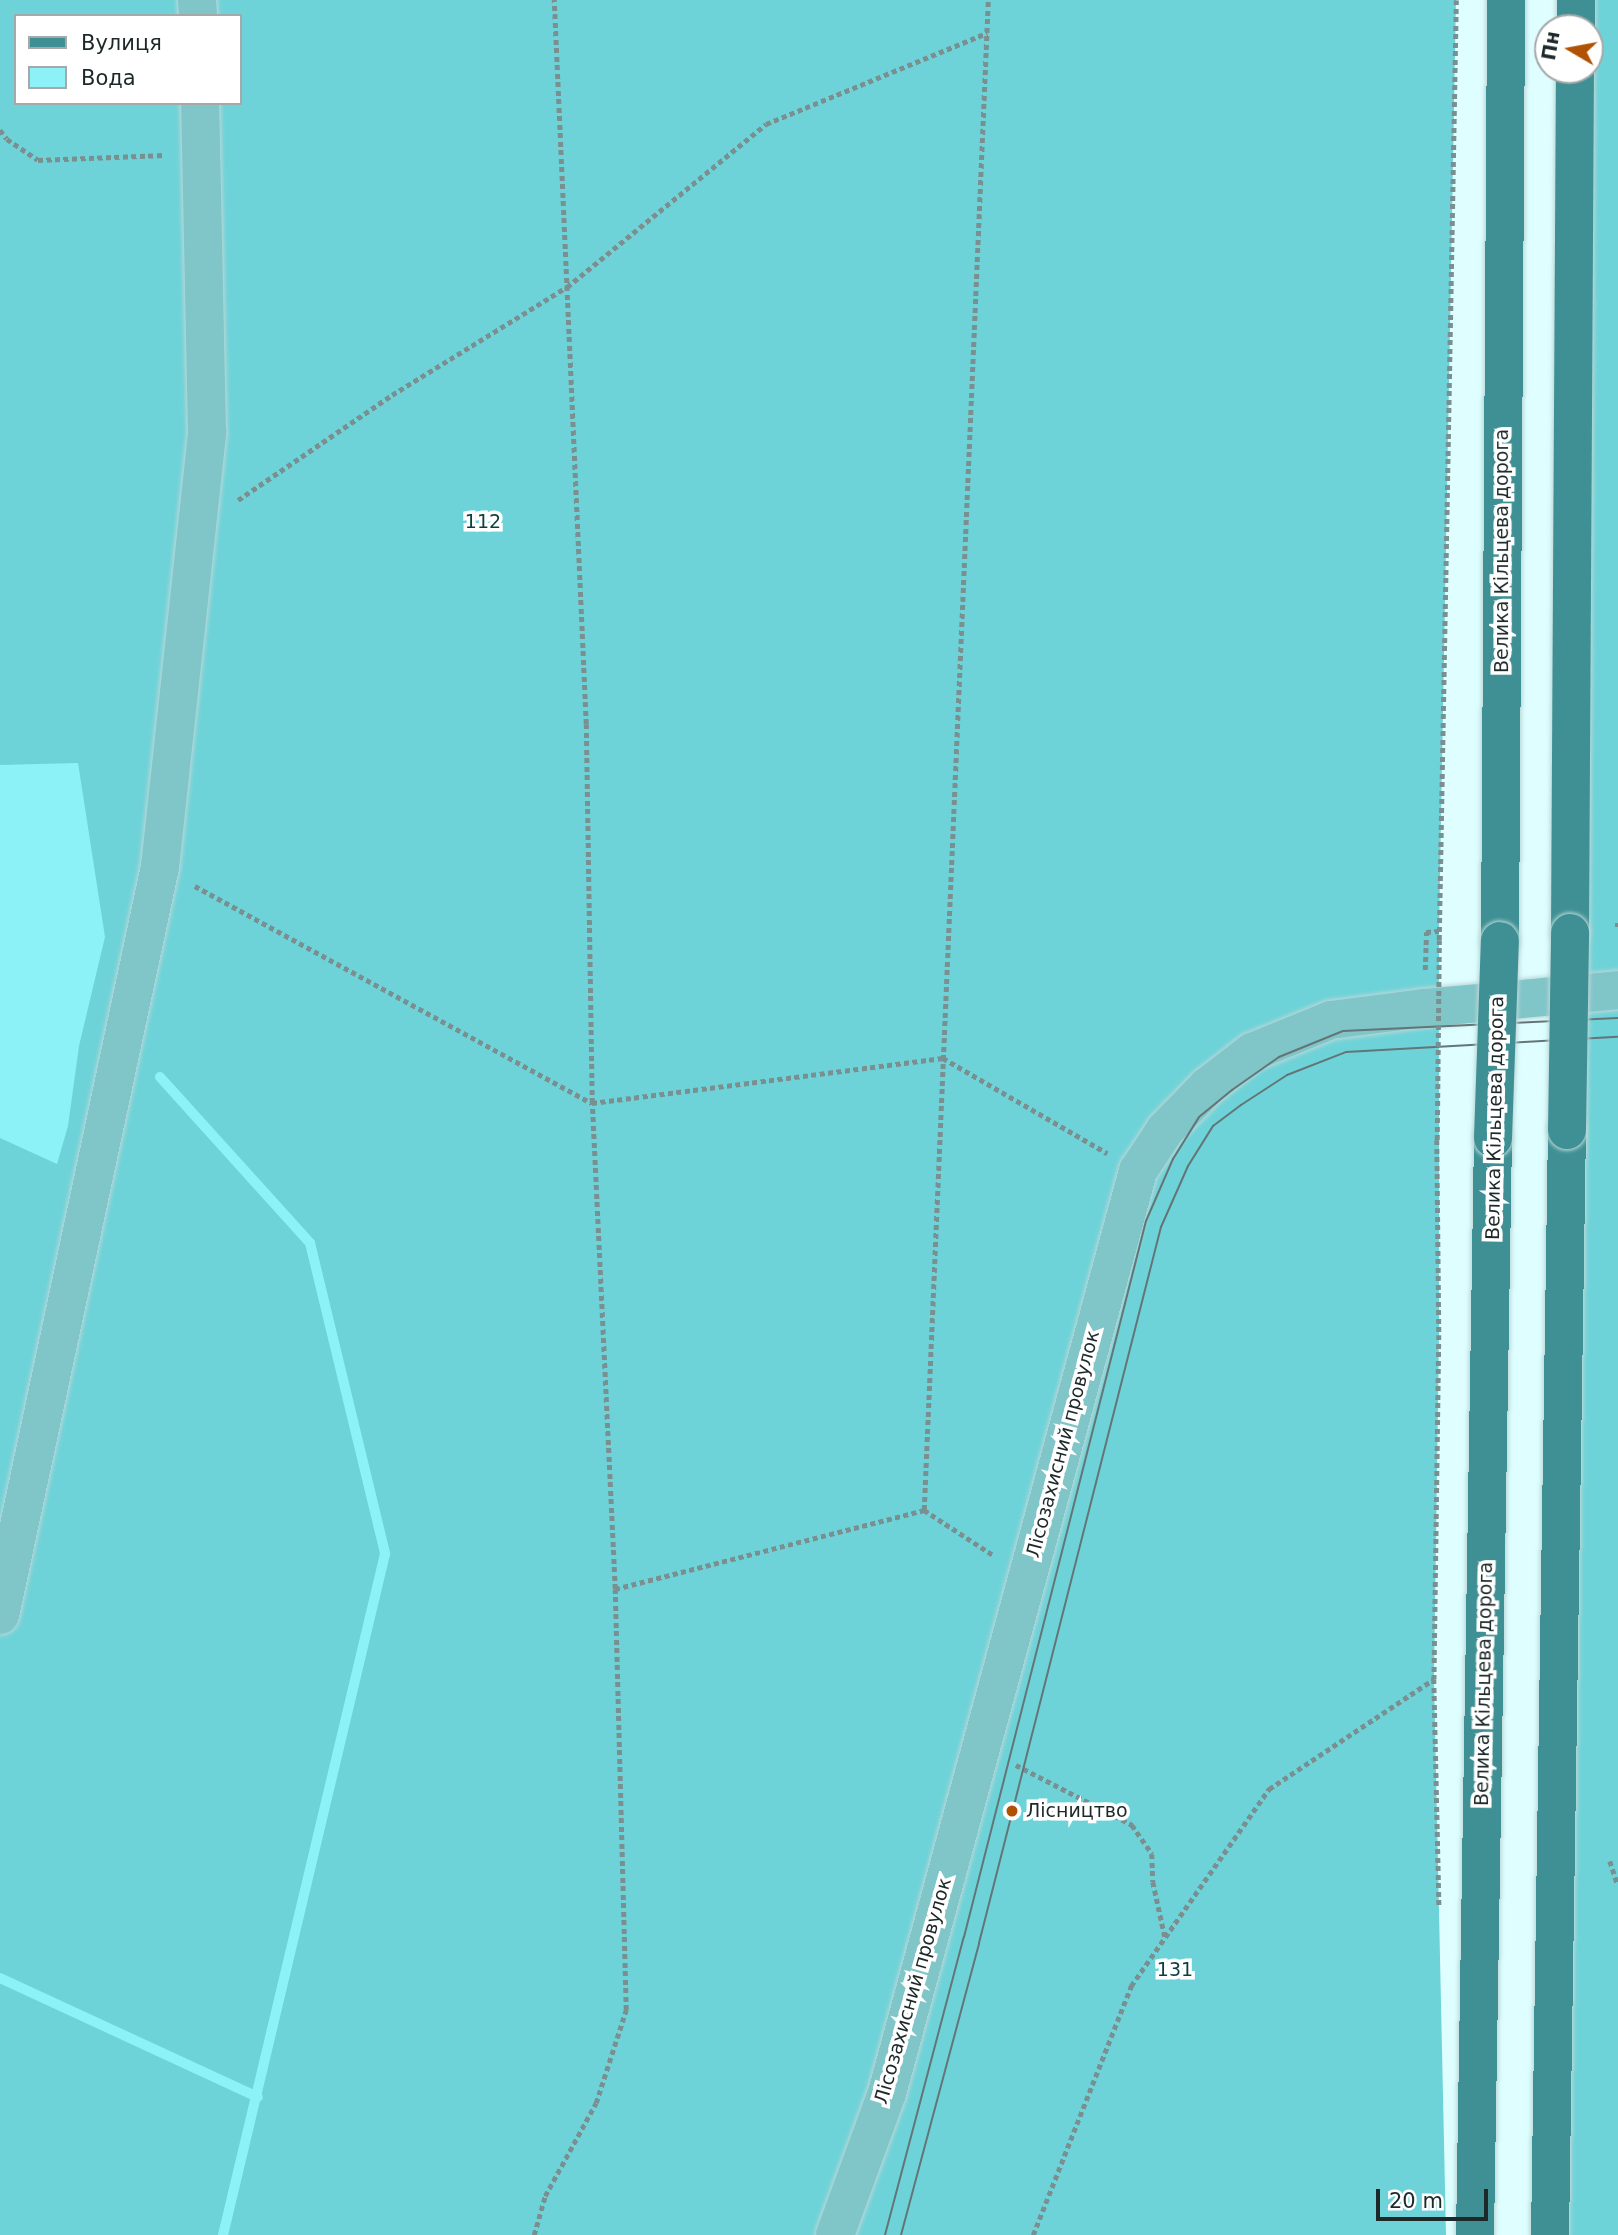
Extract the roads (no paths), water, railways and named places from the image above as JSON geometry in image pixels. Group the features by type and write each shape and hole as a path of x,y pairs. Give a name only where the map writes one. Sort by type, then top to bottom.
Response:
{"main road":[{"name":"Велика Кільцева дорога","path":"1475,2235 1493,1139 1500,940 1506,0"},
{"path":"1550,2235 1570,933 1575,84"}],"street":[{"path":"0,1615 160,867 207,432 200,105"},
{"name":"Лісозахисний провулок","path":"835,2235 887,2093 1138,1171 1165,1130 1208,1086 1252,1052 1331,1020 1425,1008 1618,990"}],"water":[{"path":"78,763 105,937 79,1046 68,1126 57,1164 0,1138 0,765"}],"waterway":[{"path":"160,1077 310,1243 385,1554 223,2235"},
{"path":"0,1978 258,2097"}],"tram line":[{"path":"885,2235 964,1937 1146,1221 1173,1159 1199,1117 1232,1090 1279,1057 1343,1031 1618,1018"},
{"path":"901,2235 979,1943 1161,1227 1188,1166 1213,1126 1241,1105 1287,1075 1346,1052 1618,1037"}],"place":[{"name":"Лісництво","path":"1012,1811"}],"park label":[{"name":"112","path":"483,522"},
{"name":"131","path":"1175,1970"}]}
